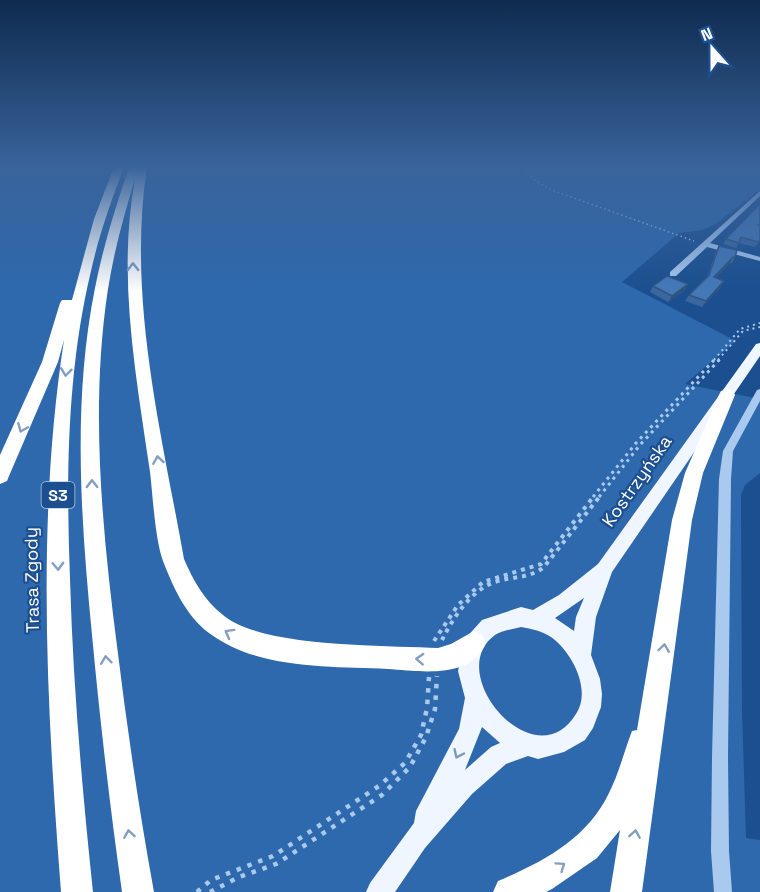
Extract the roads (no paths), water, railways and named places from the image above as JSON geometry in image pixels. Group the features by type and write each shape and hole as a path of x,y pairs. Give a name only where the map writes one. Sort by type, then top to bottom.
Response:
{"highway":[{"name":"Trasa Zgody","path":"77,892 64,740 57,552 60,439 69,348 88,252 103,209"},
{"name":"S3","path":"120,209 102,287 92,384 91,431 94,542 113,718 138,892"},
{"path":"136,209 133,257 138,334 173,559 182,584 197,606 213,623 229,634 279,650 438,660 458,656 474,644"},
{"path":"0,476 50,362 69,293 88,252"},
{"path":"626,892 656,706 682,520 694,473 727,395"},
{"path":"509,892 539,881 596,839 618,807 656,706"}],"main road":[{"name":"Kostrzyńska","path":"581,655 586,617 605,568 760,347"},
{"path":"536,619 566,601 605,568"},
{"path":"380,892 416,839 460,751 475,714 475,700 468,670 474,644 483,632 494,623 521,617 536,619 553,627 568,639 581,655 589,671 592,688 591,706 586,722 576,735 561,743 544,747 526,745 505,735 488,719 475,700"},
{"path":"416,839 464,786 499,755 526,745"}],"street":[{"path":"673,274 743,209"},
{"path":"705,244 760,259"},
{"path":"723,892 720,850 720,781 725,479 728,451 760,392"}]}
